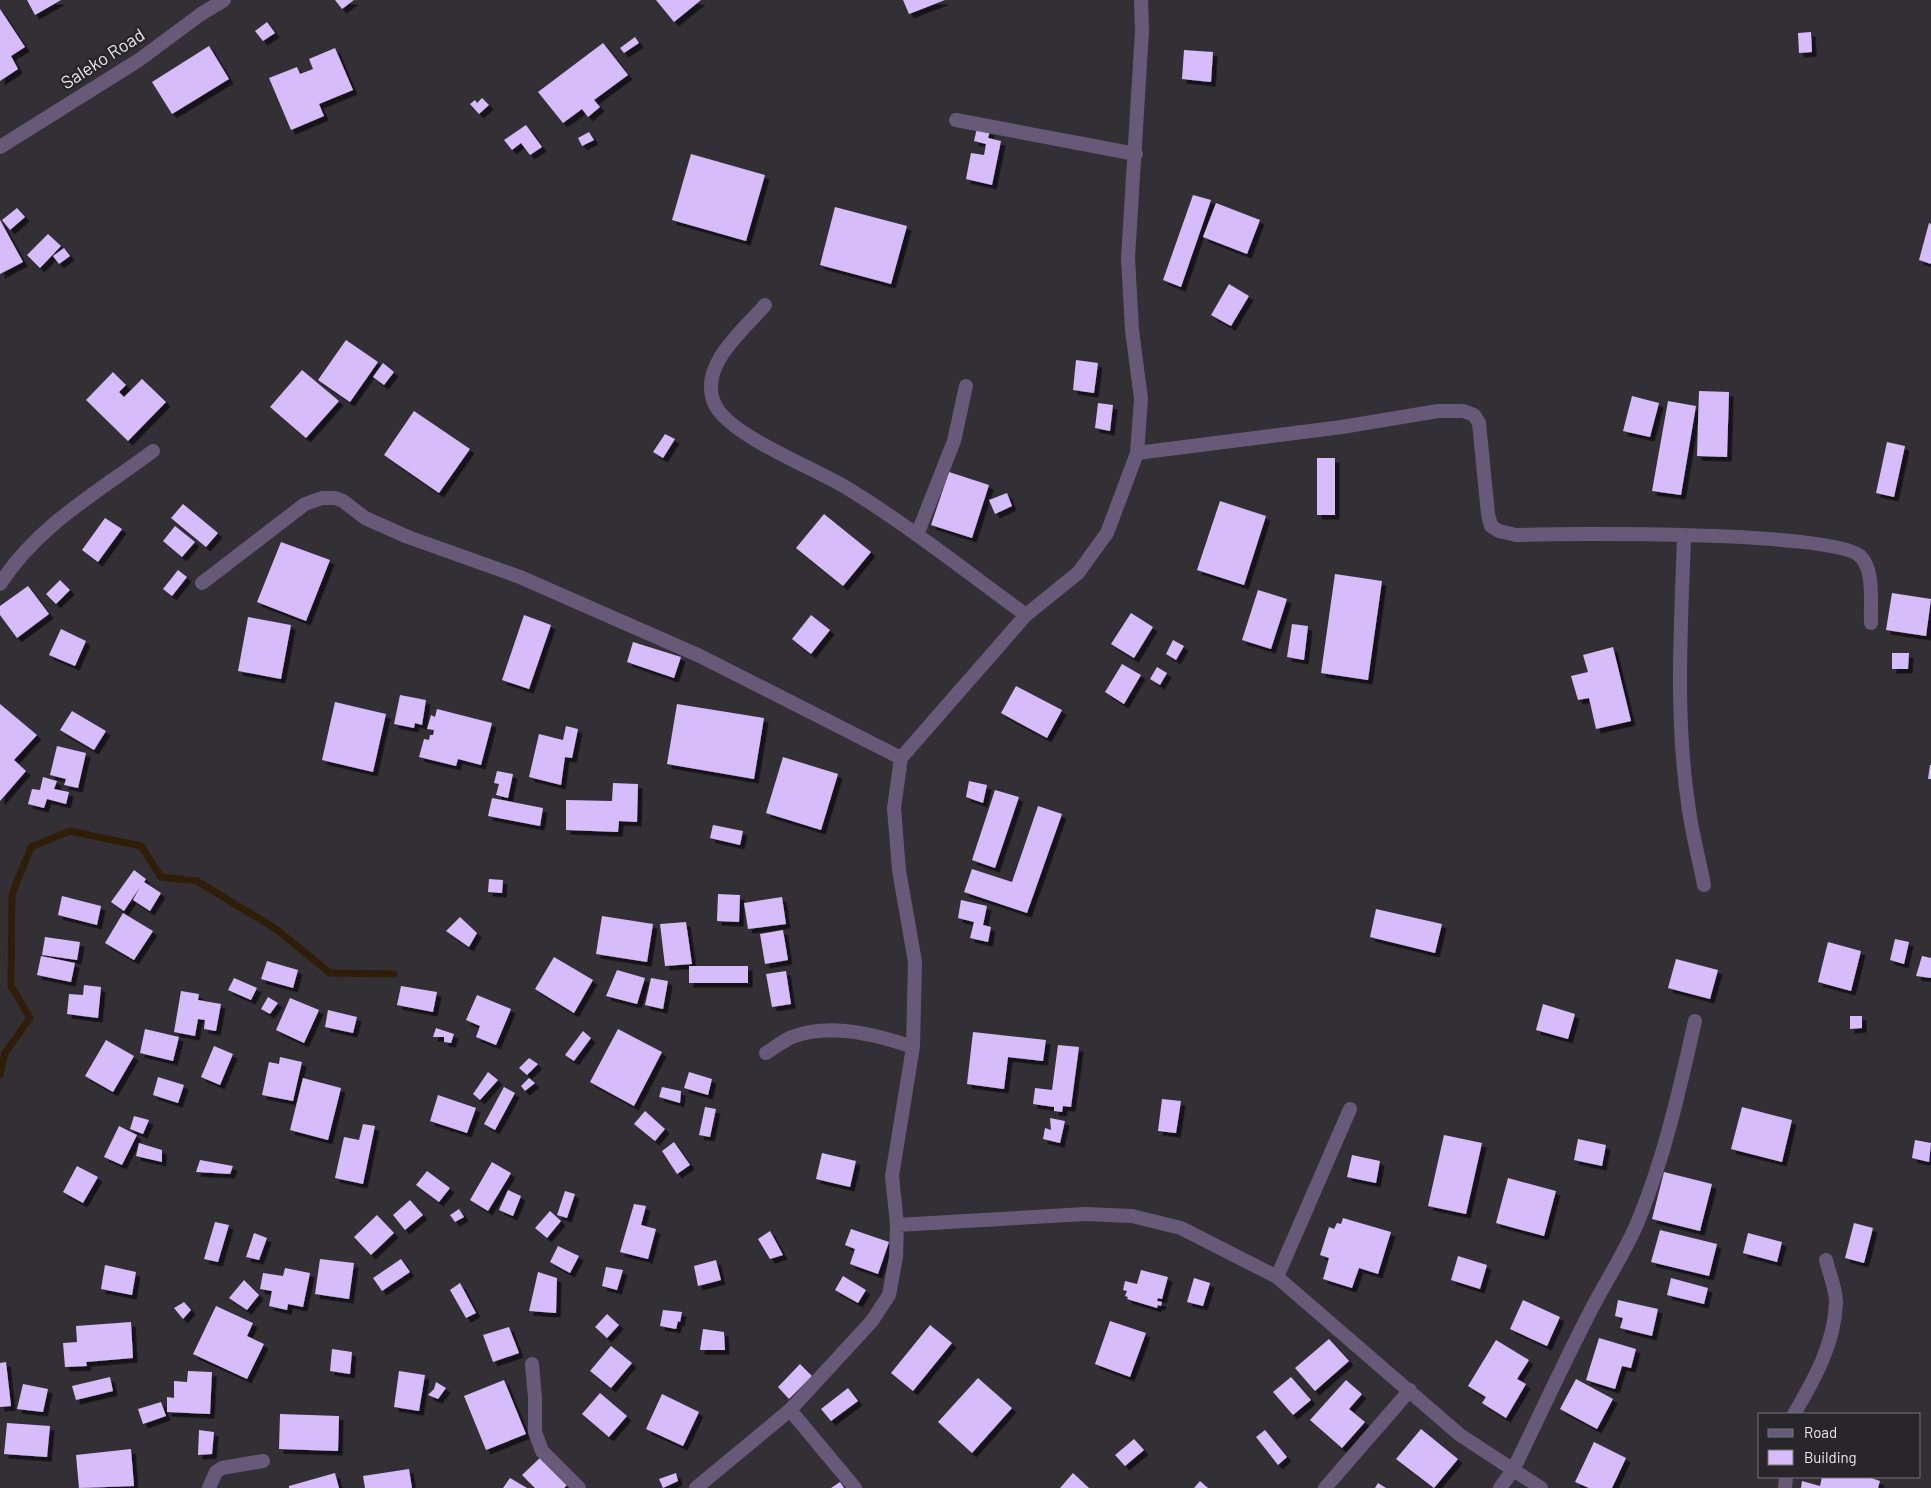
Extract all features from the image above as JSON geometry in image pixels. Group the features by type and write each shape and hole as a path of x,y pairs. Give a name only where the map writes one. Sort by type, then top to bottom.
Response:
{"street":[{"name":"Saleko Road","path":"0,147 139,60 201,14 224,0"},
{"path":"696,1488 790,1410 872,1321 889,1295 896,1257 897,1225 892,1176 914,1047 915,962 899,870 894,808 901,758 1026,615 1078,573 1107,533 1137,453 1141,398 1132,330 1128,258 1136,154 1142,31 1141,0"},
{"path":"956,120 1136,154"},
{"path":"765,305 716,361 711,382 713,401 726,417 752,439 846,488 917,535 1026,615"},
{"path":"917,535 954,441 966,386"},
{"path":"1137,453 1342,427 1438,411 1462,411 1474,415 1479,423 1488,514 1491,526 1499,532 1516,535 1766,538 1847,549 1861,556 1869,572 1871,622"},
{"path":"0,584 33,541 58,520 154,451"},
{"path":"202,583 304,504 322,498 335,498 343,501 364,518 408,537 520,577 700,656 901,758"},
{"path":"1684,537 1679,663 1680,715 1688,802 1704,885"},
{"path":"1500,1488 1513,1470 1592,1308 1614,1273 1639,1220 1668,1135 1695,1022"},
{"path":"766,1053 793,1037 821,1031 855,1032 883,1037 914,1047"},
{"path":"1277,1277 1350,1109"},
{"path":"897,1225 1085,1214 1132,1216 1181,1228 1277,1277 1460,1435 1541,1488"},
{"path":"1795,1413 1816,1377 1831,1336 1836,1301 1826,1260"},
{"path":"532,1364 535,1432 537,1439 542,1451 579,1488"},
{"path":"1325,1488 1410,1390"},
{"path":"790,1410 855,1488"},
{"path":"209,1488 216,1472 222,1468 263,1461"}],"building":[{"path":"27,0 61,0 35,15"},
{"path":"335,0 354,0 342,9"},
{"path":"656,0 701,0 674,22"},
{"path":"903,0 945,0 909,14"},
{"path":"0,9 25,47 11,56 18,69 0,81"},
{"path":"267,22 275,33 263,41 255,31"},
{"path":"1811,32 1812,52 1799,53 1798,33"},
{"path":"635,37 639,43 624,53 620,48"},
{"path":"603,43 628,75 594,100 600,107 588,117 582,109 563,123 538,92"},
{"path":"209,46 229,79 172,114 152,82"},
{"path":"335,48 353,90 319,104 324,116 291,130 269,78 297,67 300,74 313,69 309,59"},
{"path":"1184,50 1213,52 1211,82 1182,79"},
{"path":"482,98 489,105 479,114 470,104 475,100 477,103"},
{"path":"526,125 542,147 530,155 521,143 512,150 504,140"},
{"path":"977,128 990,131 988,138 1001,141 992,185 966,179 971,153 984,155 986,144 974,141"},
{"path":"589,132 594,140 582,146 578,138"},
{"path":"691,154 765,175 746,241 672,220"},
{"path":"1193,195 1211,200 1181,287 1163,280"},
{"path":"1216,203 1260,220 1247,254 1203,237"},
{"path":"835,207 907,226 891,284 820,265"},
{"path":"17,208 25,217 10,230 2,220"},
{"path":"0,220 23,262 0,274"},
{"path":"1929,223 1931,224 1931,264 1919,260"},
{"path":"48,234 61,246 40,268 27,255"},
{"path":"64,248 70,256 59,264 53,256"},
{"path":"1229,284 1249,296 1231,326 1211,315"},
{"path":"346,340 378,362 350,402 318,380"},
{"path":"1076,360 1098,363 1094,393 1073,390"},
{"path":"383,363 394,372 384,385 373,377"},
{"path":"302,370 339,401 306,438 270,407"},
{"path":"113,372 126,385 119,392 124,397 142,379 166,402 128,441 86,400"},
{"path":"1699,391 1729,392 1727,457 1697,456"},
{"path":"1632,396 1659,403 1650,437 1623,431"},
{"path":"1668,401 1696,406 1681,495 1652,491"},
{"path":"1098,403 1113,405 1110,431 1095,428"},
{"path":"414,411 470,449 439,493 384,455"},
{"path":"665,434 675,439 663,458 653,452"},
{"path":"1887,442 1905,446 1894,497 1876,493"},
{"path":"1317,458 1335,458 1335,515 1317,515"},
{"path":"949,472 989,485 972,538 931,525"},
{"path":"1007,493 1012,506 995,514 989,500"},
{"path":"1220,501 1266,516 1244,585 1197,570"},
{"path":"183,504 218,533 206,547 171,518"},
{"path":"824,514 871,552 843,586 796,548"},
{"path":"105,518 122,529 98,562 82,550"},
{"path":"175,526 195,542 182,557 163,541"},
{"path":"281,542 330,560 306,621 257,602"},
{"path":"178,570 187,577 172,596 163,589"},
{"path":"1335,574 1382,581 1368,680 1321,673"},
{"path":"60,580 70,590 56,604 46,594"},
{"path":"28,586 49,614 17,638 0,615 0,606"},
{"path":"1258,590 1287,599 1271,649 1242,640"},
{"path":"1892,593 1931,599 1926,636 1886,630"},
{"path":"1131,613 1153,627 1134,658 1111,644"},
{"path":"524,615 551,625 529,689 502,680"},
{"path":"811,615 830,630 811,654 792,639"},
{"path":"248,617 291,625 281,679 238,671"},
{"path":"1292,624 1308,626 1304,660 1287,657"},
{"path":"61,629 86,641 75,666 49,655"},
{"path":"1173,640 1184,646 1176,660 1166,654"},
{"path":"633,642 681,657 674,678 627,662"},
{"path":"1613,647 1631,721 1596,729 1589,698 1578,700 1571,676 1588,672 1583,655"},
{"path":"1892,653 1909,653 1908,669 1892,669"},
{"path":"1122,664 1141,675 1124,704 1105,692"},
{"path":"1157,667 1167,673 1160,685 1150,679"},
{"path":"1016,686 1062,710 1047,738 1001,713"},
{"path":"400,695 426,700 422,725 415,723 414,728 394,724"},
{"path":"335,702 386,714 373,772 322,760"},
{"path":"0,704 37,735 14,760 26,771 0,801"},
{"path":"677,704 764,718 754,779 667,764"},
{"path":"437,709 492,723 481,765 458,759 456,766 419,757 424,739 429,740 430,735 433,735 434,730 427,729 431,715 435,717"},
{"path":"72,711 106,731 94,750 60,730"},
{"path":"566,726 578,729 572,758 565,757 561,785 529,777 539,734 563,740"},
{"path":"57,746 86,753 78,788 64,785 66,779 50,775"},
{"path":"783,757 838,774 821,830 766,813"},
{"path":"1930,765 1931,779 1928,779"},
{"path":"497,771 513,774 508,798 496,795 499,784 494,783"},
{"path":"43,777 57,781 54,789 69,792 66,804 47,799 44,808 28,804 32,789 40,790"},
{"path":"969,781 987,785 983,803 966,797"},
{"path":"613,783 638,784 637,822 619,821 618,832 566,830 566,800 612,801"},
{"path":"995,790 1019,797 995,868 972,860"},
{"path":"492,798 543,808 540,826 488,816"},
{"path":"1038,806 1062,814 1027,913 964,892 972,869 1012,882"},
{"path":"713,825 743,831 740,845 710,838"},
{"path":"134,870 146,879 144,882 161,893 150,911 133,900 140,887 124,911 111,902"},
{"path":"489,879 503,880 502,893 488,892"},
{"path":"718,894 740,895 739,922 717,921"},
{"path":"62,896 101,906 97,925 58,915"},
{"path":"782,897 786,924 748,929 744,903"},
{"path":"961,900 987,906 983,925 991,927 988,942 970,938 974,922 958,918"},
{"path":"1376,909 1442,924 1435,953 1370,937"},
{"path":"123,913 153,931 134,960 105,943"},
{"path":"602,916 653,924 647,962 596,954"},
{"path":"460,917 477,933 469,947 446,931"},
{"path":"686,922 692,964 665,966 660,924"},
{"path":"783,930 788,960 765,964 760,934"},
{"path":"45,937 80,942 77,960 42,955"},
{"path":"1895,939 1909,942 1904,964 1890,960"},
{"path":"1828,942 1861,951 1851,991 1818,982"},
{"path":"41,956 75,963 71,982 37,975"},
{"path":"1922,956 1931,958 1931,978 1916,976"},
{"path":"554,957 593,980 574,1013 535,989"},
{"path":"1676,959 1718,970 1710,999 1668,988"},
{"path":"267,961 298,970 293,988 261,979"},
{"path":"689,966 748,966 748,983 689,983"},
{"path":"617,970 645,978 637,1004 606,996"},
{"path":"786,971 791,1004 772,1007 766,974"},
{"path":"234,978 257,988 251,1000 228,990"},
{"path":"651,978 668,981 663,1009 645,1005"},
{"path":"84,985 101,987 98,1018 67,1014 69,994 83,995"},
{"path":"401,986 437,992 433,1012 397,1005"},
{"path":"181,991 199,994 198,1000 221,1004 216,1031 204,1029 205,1020 198,1019 195,1036 174,1032"},
{"path":"477,995 511,1009 496,1045 476,1037 480,1026 466,1020"},
{"path":"268,997 278,1003 270,1014 261,1009"},
{"path":"290,998 319,1010 304,1043 276,1030"},
{"path":"1543,1004 1575,1014 1568,1039 1536,1030"},
{"path":"328,1010 357,1017 353,1033 325,1027"},
{"path":"1850,1016 1862,1016 1862,1028 1850,1029"},
{"path":"436,1028 454,1034 451,1043 444,1042 444,1037 433,1037"},
{"path":"145,1029 179,1037 173,1061 140,1053"},
{"path":"618,1029 662,1052 634,1106 590,1082"},
{"path":"583,1031 591,1038 574,1061 565,1055"},
{"path":"973,1032 1046,1040 1043,1061 1008,1057 1004,1089 967,1084"},
{"path":"106,1040 134,1056 113,1092 85,1076"},
{"path":"1058,1045 1079,1047 1071,1107 1063,1106 1062,1112 1054,1111 1054,1107 1033,1104 1035,1088 1052,1090"},
{"path":"214,1046 233,1054 220,1085 201,1077"},
{"path":"280,1057 302,1062 293,1101 262,1095 269,1062 279,1064"},
{"path":"529,1058 538,1064 527,1075 519,1068"},
{"path":"488,1072 498,1080 480,1100 473,1094"},
{"path":"689,1072 712,1079 708,1095 684,1088"},
{"path":"158,1077 184,1085 178,1103 153,1095"},
{"path":"303,1078 341,1088 328,1140 290,1130"},
{"path":"529,1078 535,1083 525,1091 521,1086"},
{"path":"504,1087 515,1093 495,1130 484,1124"},
{"path":"662,1087 681,1091 680,1103 659,1097"},
{"path":"438,1095 476,1108 467,1133 430,1121"},
{"path":"1162,1099 1181,1101 1176,1133 1158,1131"},
{"path":"705,1107 716,1109 710,1137 699,1135"},
{"path":"1742,1107 1792,1120 1782,1162 1731,1149"},
{"path":"645,1111 665,1129 655,1141 634,1124"},
{"path":"134,1116 149,1120 143,1134 130,1129"},
{"path":"1050,1118 1065,1121 1060,1143 1043,1139 1045,1128 1051,1130"},
{"path":"363,1124 375,1126 363,1184 335,1178 344,1137 359,1140"},
{"path":"119,1126 137,1135 122,1165 104,1157"},
{"path":"1444,1135 1482,1143 1466,1214 1428,1206"},
{"path":"1578,1139 1606,1145 1602,1166 1574,1160"},
{"path":"1915,1140 1931,1143 1929,1162 1912,1158"},
{"path":"674,1142 690,1165 677,1174 662,1151"},
{"path":"139,1143 162,1150 162,1162 136,1156"},
{"path":"822,1153 856,1161 850,1187 816,1179"},
{"path":"1352,1155 1380,1161 1376,1183 1347,1177"},
{"path":"200,1160 233,1166 230,1174 196,1172"},
{"path":"492,1162 511,1173 488,1211 470,1200"},
{"path":"77,1166 98,1177 83,1203 63,1192"},
{"path":"427,1171 450,1188 439,1202 416,1185"},
{"path":"1664,1172 1712,1184 1700,1231 1652,1219"},
{"path":"1508,1178 1556,1191 1544,1236 1496,1223"},
{"path":"508,1190 521,1196 513,1216 499,1210"},
{"path":"565,1191 575,1194 567,1218 557,1215"},
{"path":"410,1200 423,1215 405,1230 393,1215"},
{"path":"634,1204 646,1206 641,1225 656,1229 648,1259 620,1252"},
{"path":"459,1209 464,1217 455,1222 450,1215"},
{"path":"550,1211 561,1221 547,1238 535,1228"},
{"path":"377,1215 394,1233 371,1255 354,1237"},
{"path":"1343,1218 1391,1232 1378,1274 1359,1268 1352,1288 1323,1279 1329,1258 1320,1255 1329,1227 1334,1229 1337,1223 1341,1224"},
{"path":"215,1222 229,1225 218,1262 204,1259"},
{"path":"1854,1223 1873,1228 1864,1263 1845,1258"},
{"path":"851,1229 889,1242 878,1274 850,1264 855,1249 845,1245"},
{"path":"1660,1230 1717,1244 1709,1276 1651,1262"},
{"path":"770,1231 783,1255 770,1259 758,1239"},
{"path":"254,1233 267,1238 259,1260 246,1257"},
{"path":"1748,1233 1782,1242 1777,1262 1743,1253"},
{"path":"558,1246 579,1256 570,1273 550,1262"},
{"path":"1458,1256 1487,1265 1480,1289 1451,1280"},
{"path":"320,1259 354,1263 349,1299 315,1294"},
{"path":"401,1259 410,1272 382,1291 373,1278"},
{"path":"716,1260 721,1280 698,1286 694,1266"},
{"path":"105,1265 136,1272 132,1295 101,1289"},
{"path":"606,1267 623,1270 617,1290 602,1286"},
{"path":"285,1268 310,1273 303,1307 288,1304 287,1310 269,1306 272,1291 260,1289 263,1273 283,1276"},
{"path":"1141,1270 1168,1277 1162,1299 1158,1298 1157,1301 1162,1302 1161,1306 1158,1305 1157,1308 1127,1299 1128,1297 1125,1296 1127,1291 1123,1290 1125,1281 1137,1284"},
{"path":"538,1272 557,1278 556,1313 529,1311"},
{"path":"843,1276 866,1290 858,1303 835,1290"},
{"path":"1194,1278 1210,1283 1203,1306 1187,1302"},
{"path":"1671,1278 1708,1288 1704,1304 1667,1295"},
{"path":"244,1280 259,1295 247,1310 229,1298"},
{"path":"460,1283 476,1313 466,1318 450,1290"},
{"path":"1523,1300 1560,1317 1547,1346 1510,1329"},
{"path":"1618,1300 1658,1309 1652,1336 1620,1328 1623,1318 1615,1316"},
{"path":"184,1302 191,1310 183,1319 174,1308"},
{"path":"216,1306 253,1323 247,1336 264,1344 247,1379 193,1354"},
{"path":"663,1310 682,1312 676,1329 660,1326"},
{"path":"607,1314 619,1325 607,1338 595,1327"},
{"path":"1110,1321 1146,1333 1130,1377 1095,1364"},
{"path":"131,1322 133,1358 86,1362 87,1366 65,1367 63,1343 77,1342 76,1326"},
{"path":"930,1325 952,1343 913,1391 891,1373"},
{"path":"509,1327 519,1353 493,1362 483,1335"},
{"path":"703,1329 724,1332 725,1350 700,1350"},
{"path":"1599,1338 1636,1349 1631,1368 1622,1366 1615,1389 1586,1380"},
{"path":"1329,1339 1349,1361 1315,1391 1295,1368"},
{"path":"1496,1340 1529,1360 1517,1379 1526,1384 1506,1418 1482,1403 1486,1397 1468,1386"},
{"path":"611,1346 632,1363 611,1388 590,1371"},
{"path":"332,1349 352,1352 350,1374 330,1371"},
{"path":"6,1362 11,1406 0,1407 0,1363"},
{"path":"800,1364 812,1376 789,1399 778,1387"},
{"path":"188,1371 212,1372 210,1414 167,1412 167,1397 174,1398 174,1381 187,1382"},
{"path":"399,1371 425,1375 419,1411 394,1407"},
{"path":"110,1377 113,1391 76,1400 72,1386"},
{"path":"1291,1377 1311,1400 1293,1415 1273,1392"},
{"path":"978,1378 1012,1408 972,1453 938,1422"},
{"path":"1576,1379 1613,1399 1597,1429 1560,1409"},
{"path":"504,1380 526,1434 486,1450 464,1396"},
{"path":"1346,1380 1362,1394 1349,1409 1365,1422 1342,1448 1310,1420"},
{"path":"436,1382 446,1388 438,1399 428,1395 434,1389"},
{"path":"23,1384 48,1389 43,1412 17,1409"},
{"path":"848,1388 858,1401 831,1421 821,1409"},
{"path":"600,1393 627,1416 609,1437 582,1414"},
{"path":"662,1394 699,1412 683,1446 646,1429"},
{"path":"161,1402 166,1416 143,1424 138,1409"},
{"path":"280,1414 339,1416 338,1451 279,1449"},
{"path":"7,1423 50,1426 47,1457 4,1454"},
{"path":"1421,1429 1458,1459 1434,1488 1396,1459"},
{"path":"199,1430 214,1432 212,1454 198,1455"},
{"path":"1265,1430 1287,1457 1278,1465 1256,1437"},
{"path":"1134,1439 1144,1450 1125,1466 1115,1455"},
{"path":"1594,1442 1626,1458 1612,1488 1589,1488 1575,1482"},
{"path":"131,1449 134,1486 79,1488 76,1455"},
{"path":"542,1456 569,1483 564,1488 535,1488 522,1475"},
{"path":"409,1469 412,1488 365,1488 363,1476"},
{"path":"335,1473 339,1488 289,1488 289,1486"},
{"path":"676,1473 678,1481 663,1488 659,1479"},
{"path":"1073,1473 1089,1488 1060,1488"},
{"path":"510,1478 527,1488 503,1488"},
{"path":"1822,1478 1871,1478 1880,1481 1878,1488 1801,1488 1802,1481 1820,1486"},
{"path":"1200,1481 1208,1488 1194,1488"},
{"path":"840,1482 844,1488 831,1488"},
{"path":"1378,1483 1386,1488 1375,1488"}],"waterway":[{"path":"0,1075 5,1053 30,1018 11,986 12,894 31,847 70,831 141,846 161,877 197,881 276,929 330,973 394,974"}]}
